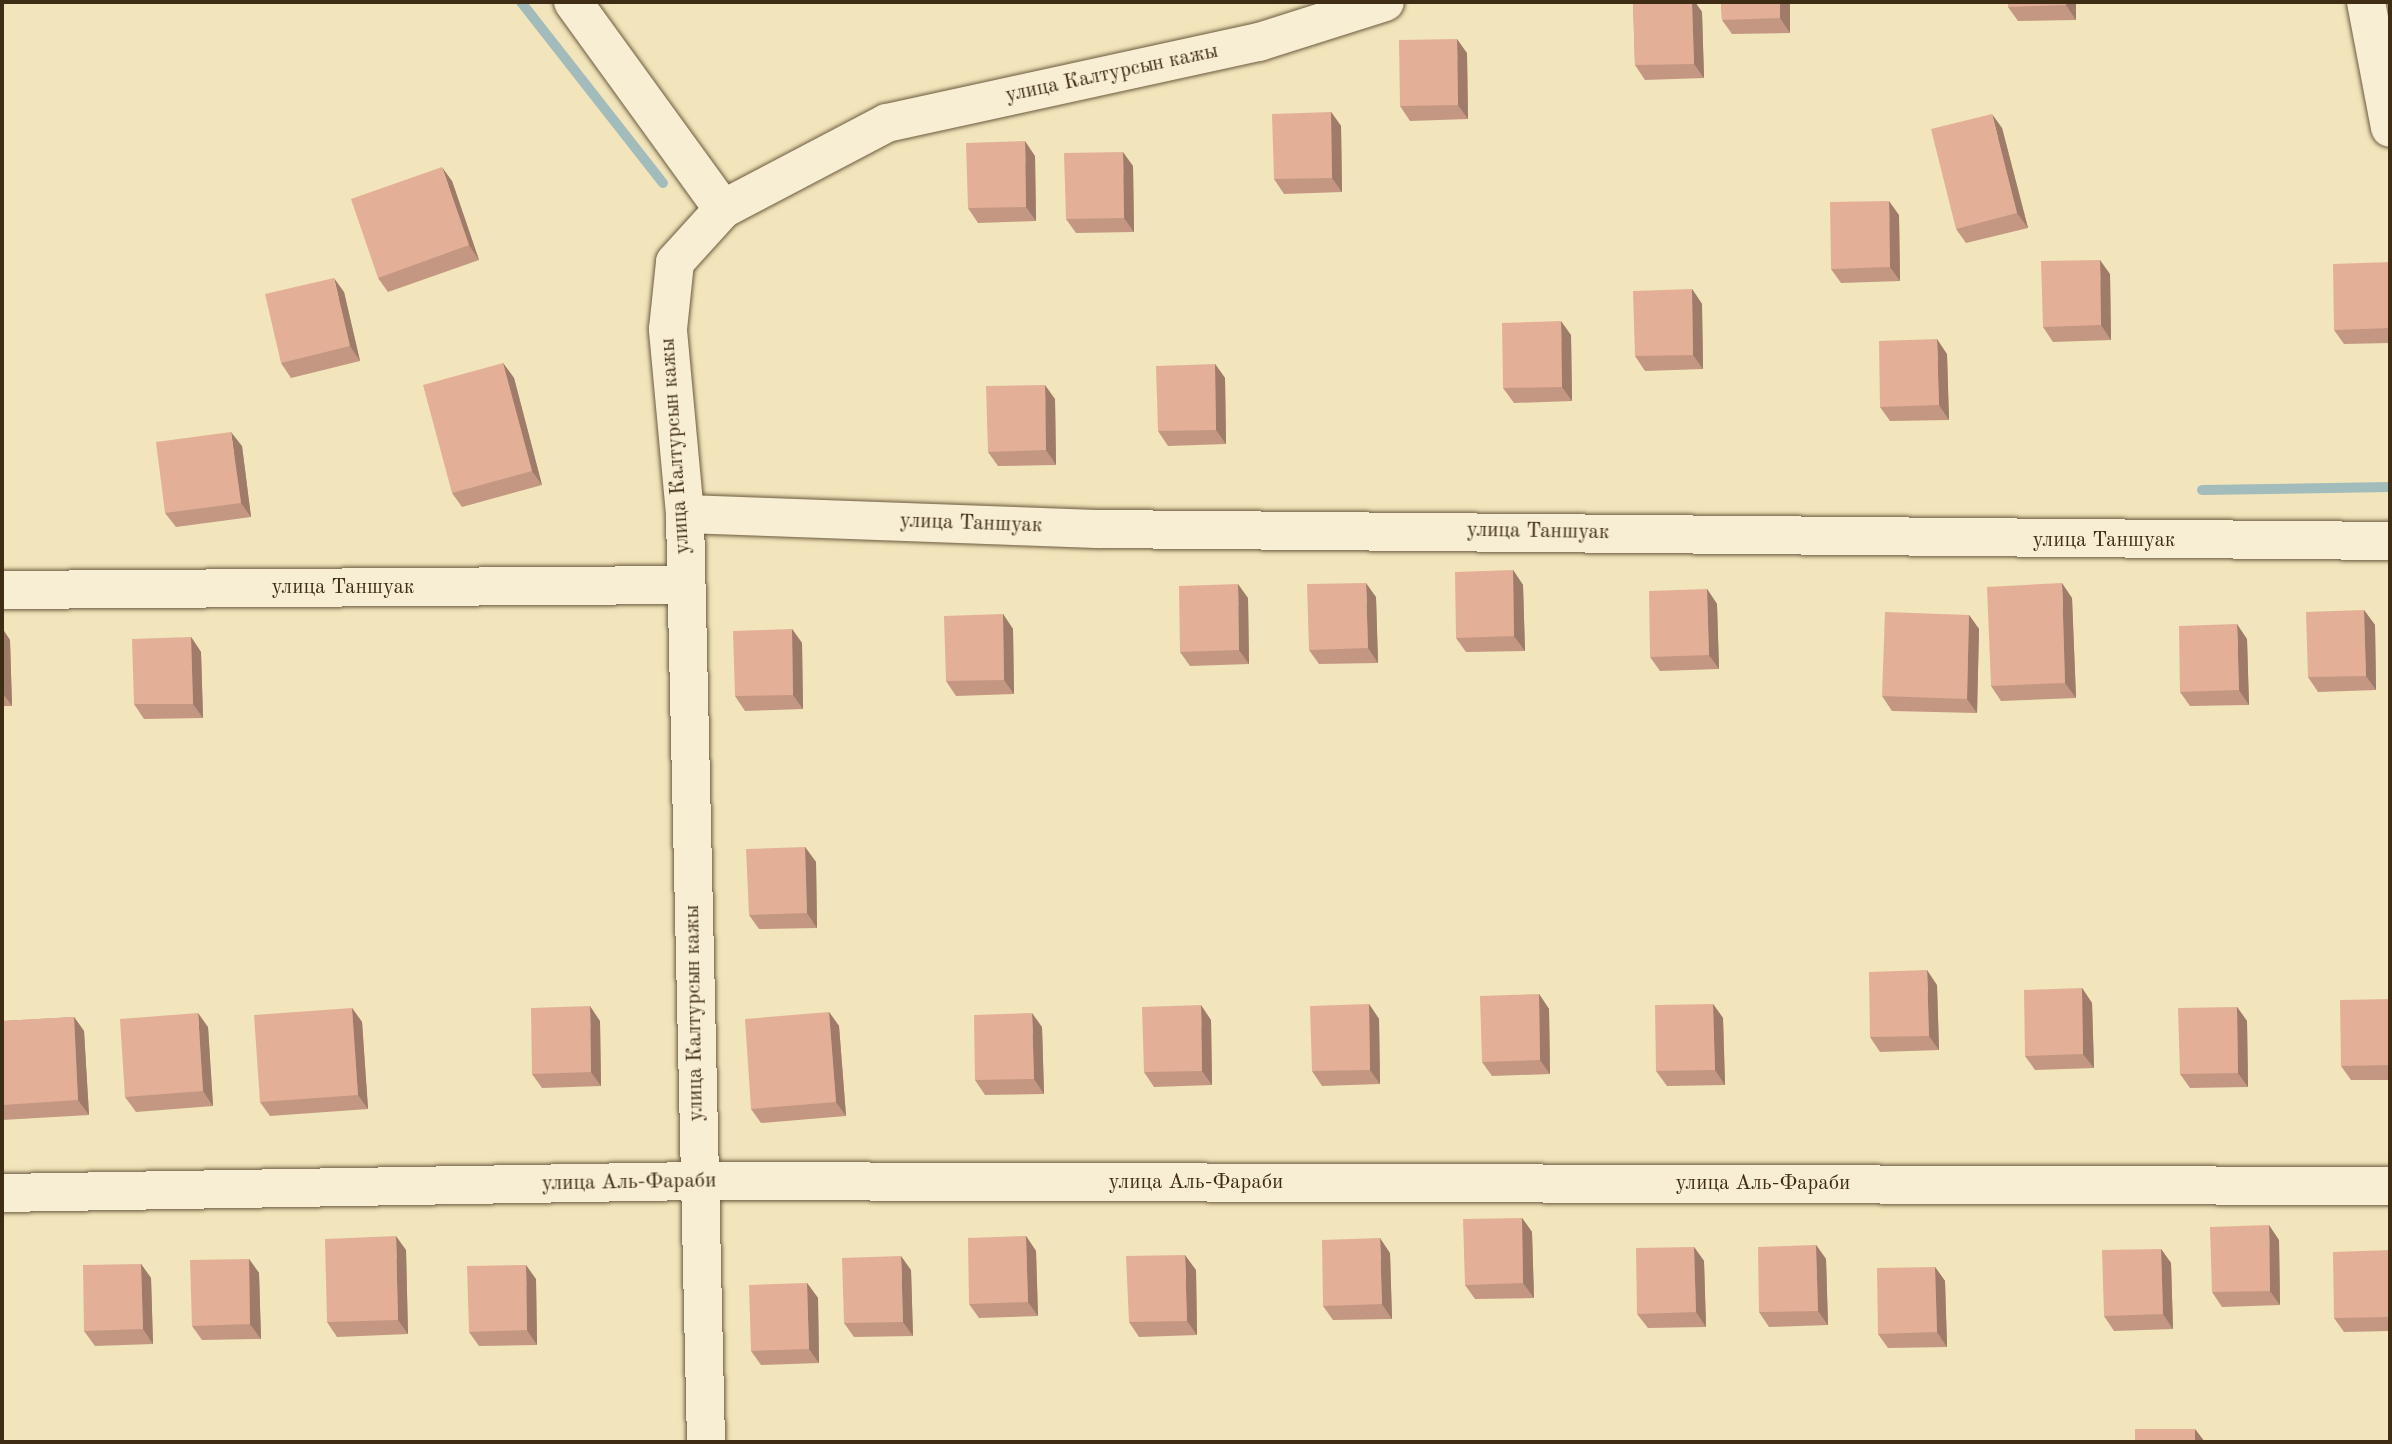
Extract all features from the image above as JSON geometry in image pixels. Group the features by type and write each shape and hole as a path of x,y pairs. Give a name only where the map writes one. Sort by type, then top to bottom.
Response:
{"street":[{"path":"573,2 723,209"},
{"name":"улица Калтурсын кажы","path":"706,1442 684,585 685,514 668,329 675,262 723,209 887,122 1259,42 1385,2"},
{"path":"2366,2 2390,128"},
{"name":"улица Таншуак","path":"685,514 1098,529 2390,541"},
{"name":"улица Таншуак","path":"2,590 684,585"},
{"name":"улица Аль-Фараби","path":"2,1193 699,1181 2390,1186"}],"building":[{"path":"1633,2 1692,2 1694,64 1635,65"},
{"path":"1721,2 1780,2 1780,18 1722,20"},
{"path":"2008,2 2066,2 2066,5 2008,7"},
{"path":"1457,39 1458,105 1400,106 1399,40"},
{"path":"1331,112 1332,178 1274,179 1272,114"},
{"path":"1992,114 2017,213 1956,229 1931,129"},
{"path":"1025,141 1026,207 968,208 966,143"},
{"path":"1123,152 1124,218 1066,219 1064,153"},
{"path":"442,167 469,245 378,278 351,199"},
{"path":"1889,201 1890,267 1831,269 1830,202"},
{"path":"2100,260 2101,325 2043,327 2041,261"},
{"path":"2390,262 2390,328 2334,330 2333,264"},
{"path":"334,278 350,346 281,363 265,294"},
{"path":"1692,289 1693,355 1635,356 1633,291"},
{"path":"1561,321 1562,387 1503,388 1502,323"},
{"path":"1937,339 1939,405 1880,407 1879,341"},
{"path":"503,363 532,471 452,493 423,385"},
{"path":"1215,364 1216,430 1158,431 1156,366"},
{"path":"1045,385 1046,450 988,452 986,386"},
{"path":"231,432 241,503 165,513 156,442"},
{"path":"1513,570 1514,636 1456,638 1455,572"},
{"path":"1366,583 1368,648 1309,650 1307,584"},
{"path":"2062,583 2065,683 1991,686 1987,587"},
{"path":"1238,584 1239,650 1180,652 1179,586"},
{"path":"1707,589 1709,655 1650,657 1649,591"},
{"path":"2364,610 2366,676 2308,677 2306,612"},
{"path":"1885,612 1969,615 1967,699 1882,696"},
{"path":"1003,614 1004,680 946,681 944,616"},
{"path":"2237,624 2239,690 2180,692 2179,626"},
{"path":"792,629 793,695 735,696 733,631"},
{"path":"191,637 193,704 134,704 132,639"},
{"path":"805,847 807,913 749,915 746,849"},
{"path":"1927,970 1929,1036 1870,1037 1869,972"},
{"path":"2082,988 2083,1054 2025,1056 2024,990"},
{"path":"1539,994 1540,1060 1482,1062 1480,996"},
{"path":"2390,999 2390,1065 2341,1066 2340,1000"},
{"path":"1369,1004 1370,1070 1312,1071 1310,1006"},
{"path":"1713,1004 1715,1070 1656,1071 1655,1005"},
{"path":"1201,1005 1202,1071 1144,1072 1142,1007"},
{"path":"590,1006 591,1072 532,1074 531,1008"},
{"path":"2237,1007 2238,1073 2180,1074 2178,1008"},
{"path":"352,1008 358,1095 260,1102 254,1015"},
{"path":"829,1012 836,1102 751,1109 745,1019"},
{"path":"198,1013 203,1091 125,1097 120,1019"},
{"path":"1032,1013 1034,1079 975,1080 974,1015"},
{"path":"74,1017 78,1100 2,1105 2,1021"},
{"path":"1522,1218 1523,1283 1465,1285 1463,1219"},
{"path":"2269,1225 2270,1291 2212,1292 2210,1227"},
{"path":"396,1236 398,1320 327,1322 325,1239"},
{"path":"1026,1236 1028,1302 969,1304 968,1238"},
{"path":"1380,1238 1382,1304 1323,1306 1322,1240"},
{"path":"1816,1245 1818,1311 1759,1312 1758,1247"},
{"path":"1694,1247 1696,1312 1637,1314 1636,1248"},
{"path":"2161,1249 2163,1314 2104,1316 2102,1250"},
{"path":"2390,1250 2390,1317 2334,1318 2333,1252"},
{"path":"1185,1255 1187,1321 1129,1322 1126,1256"},
{"path":"901,1256 903,1322 844,1323 842,1258"},
{"path":"249,1259 250,1324 192,1326 190,1260"},
{"path":"141,1264 143,1329 84,1331 83,1265"},
{"path":"526,1265 527,1330 469,1332 467,1266"},
{"path":"1935,1267 1937,1332 1878,1334 1877,1268"},
{"path":"807,1283 809,1349 751,1351 749,1285"},
{"path":"2135,1429 2195,1429 2195,1442 2135,1442"}],"waterway":[{"path":"521,2 663,183"},
{"path":"2202,490 2390,487"}]}
